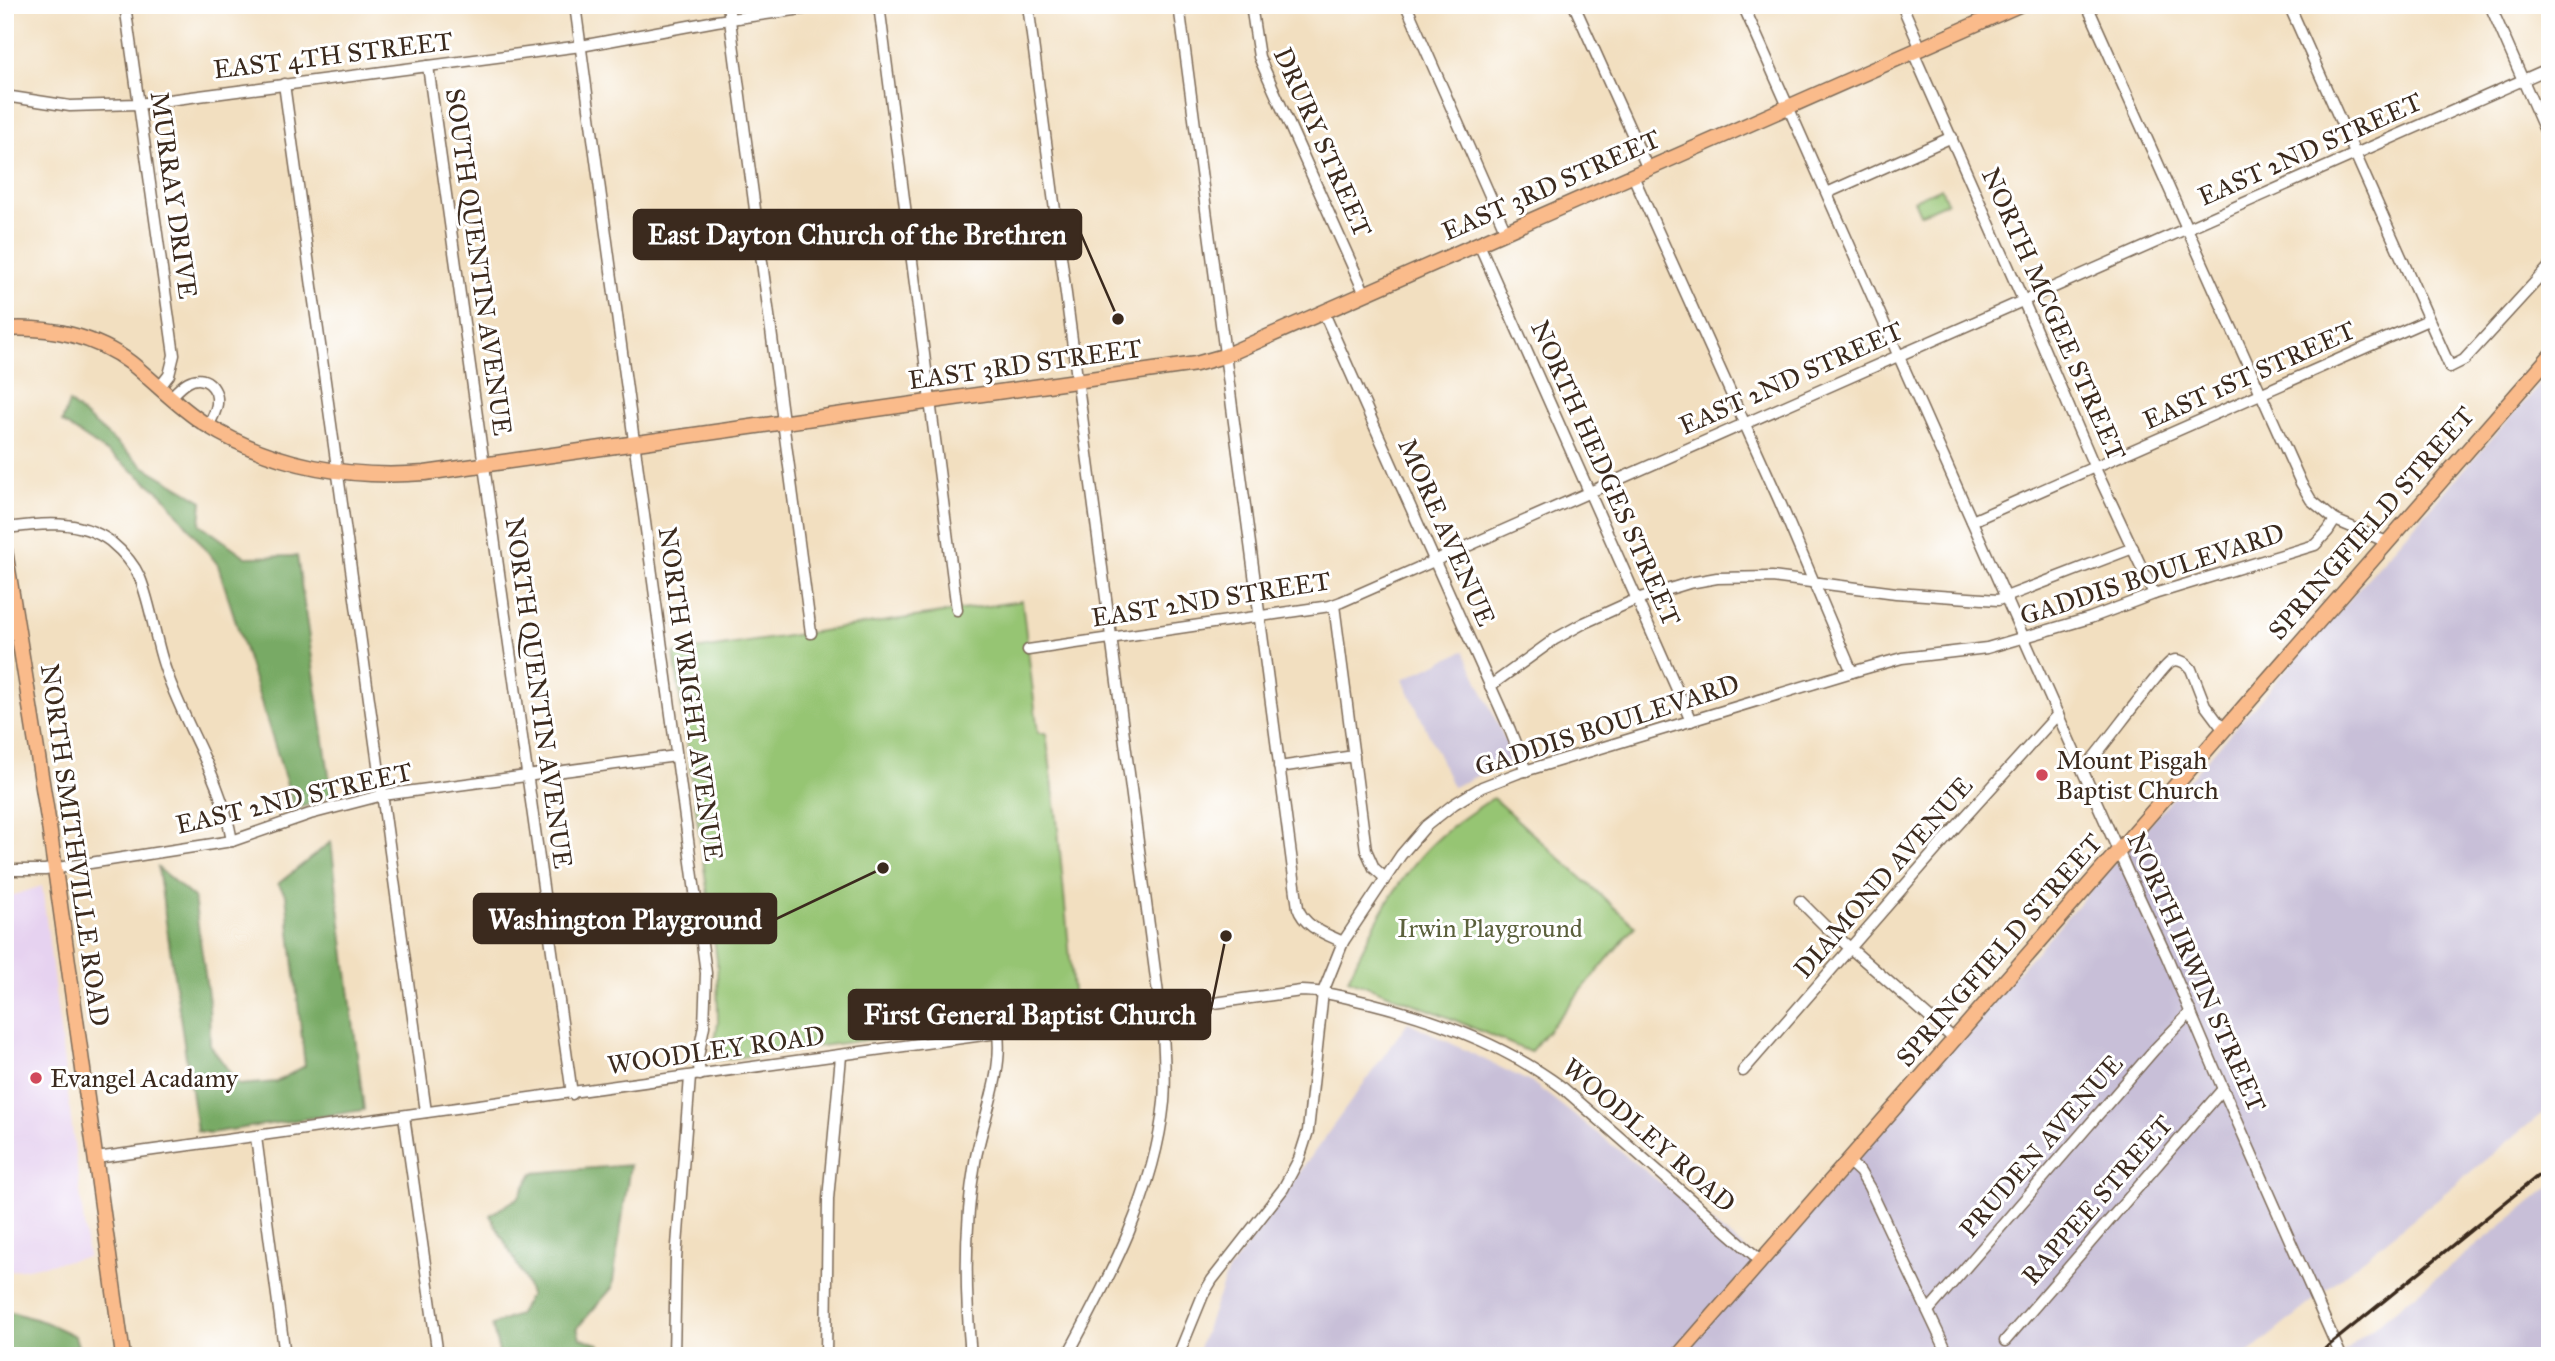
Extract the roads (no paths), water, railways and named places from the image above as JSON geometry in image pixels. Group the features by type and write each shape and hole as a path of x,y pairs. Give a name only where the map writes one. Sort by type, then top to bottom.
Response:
{"main road":[{"name":"EAST 3RD STREET","path":"5,330 50,330 93,341 130,363 208,426 254,450 338,472 392,476 1196,365 1224,356 1324,313 2019,5"},
{"name":"SPRINGFIELD STREET","path":"1678,1356 2550,356"},
{"name":"NORTH SMITHVILLE ROAD","path":"5,550 55,868 123,1356"}],"street":[{"name":"MURRAY DRIVE","path":"125,5 174,355 165,393"},
{"name":"NORTH WRIGHT AVENUE","path":"575,5 706,973 704,1026 695,1076 676,1259 674,1356"},
{"path":"728,5 811,634"},
{"name":"EAST 4TH STREET","path":"5,96 70,106 138,104 581,46 730,19 831,5"},
{"path":"879,5 957,610"},
{"path":"1028,5 1160,1011 1166,1082 1160,1131 1143,1194 1118,1254 1067,1356"},
{"path":"1179,5 1297,908 1301,917 1318,930 1343,942"},
{"name":"DRURY STREET","path":"1251,5 1259,57 1365,294"},
{"path":"1406,5 1506,232"},
{"path":"1574,5 1648,169"},
{"name":"NORTH IRWIN STREET","path":"1743,5 2342,1356"},
{"name":"NORTH MCGEE STREET","path":"1902,5 1952,138 2095,468 2154,594"},
{"path":"2087,5 2301,483 2321,510 2335,520 2387,542"},
{"path":"2289,5 2450,367 2464,360 2550,266"},
{"path":"2490,5 2550,142"},
{"name":"SOUTH QUENTIN AVENUE","path":"428,66 484,465"},
{"name":"EAST 2ND STREET","path":"1028,650 1334,605 2550,68"},
{"path":"284,84 426,1112"},
{"path":"1827,192 1952,138"},
{"path":"1633,176 1852,672"},
{"name":"NORTH HEDGES STREET","path":"1479,244 1691,720"},
{"name":"MORE AVENUE","path":"1324,313 1526,771"},
{"name":"EAST 1ST STREET","path":"1972,521 2428,320"},
{"path":"165,393 195,379 208,382 213,387 217,402 208,426"},
{"name":"NORTH QUENTIN AVENUE","path":"484,465 572,1094"},
{"name":"GADDIS BOULEVARD","path":"1178,1356 1212,1280 1283,1189 1299,1159 1308,1131 1323,992 1343,942 1384,877 1426,826 1442,812 1482,787 1691,720 1902,658 1965,652 2024,639 2154,594 2315,545 2329,531 2335,520"},
{"path":"6,528 55,523 87,529 111,542 131,564 143,586 166,672 222,796 232,841"},
{"name":"GADDIS BOULEVARD","path":"1490,685 1561,636 1610,610 1662,590 1717,578 1772,576 1938,596 1998,600 2133,548"},
{"path":"1334,605 1366,850 1374,868 1384,877"},
{"path":"2083,770 2162,669 2175,660 2191,668 2205,705 2224,729"},
{"name":"DIAMOND AVENUE","path":"1743,1071 2058,714"},
{"name":"EAST 2ND STREET","path":"5,870 33,871 232,841 310,814 383,795 676,756"},
{"path":"1279,767 1354,756"},
{"path":"1800,901 1954,1039"},
{"name":"WOODLEY ROAD","path":"96,1158 1301,991 1323,992 1409,1013 1486,1043 1534,1067 1563,1088 1760,1261"},
{"name":"PRUDEN AVENUE","path":"1928,1311 2154,1050 2191,1013"},
{"path":"971,1356 966,1303 969,1216 982,1125 998,1063 998,1034"},
{"path":"826,1356 828,1199 841,1056"},
{"name":"RAPPEE STREET","path":"2005,1341 2223,1089"},
{"path":"404,1116 438,1356"},
{"path":"256,1137 285,1356"},
{"path":"1848,1161 1860,1172 1869,1187 1949,1356"}],"railway":[{"path":"2316,1356 2550,1166"}],"place":[{"name":"East Dayton Church of the Brethren","path":"1118,319"},
{"name":"Mount Pisgah Baptist Church","path":"2042,775"},
{"name":"Washington Playground","path":"883,868"},
{"name":"First General Baptist Church","path":"1226,936"},
{"name":"Evangel Acadamy","path":"36,1078"}],"park label":[{"name":"Irwin Playground","path":"1490,928"}]}
